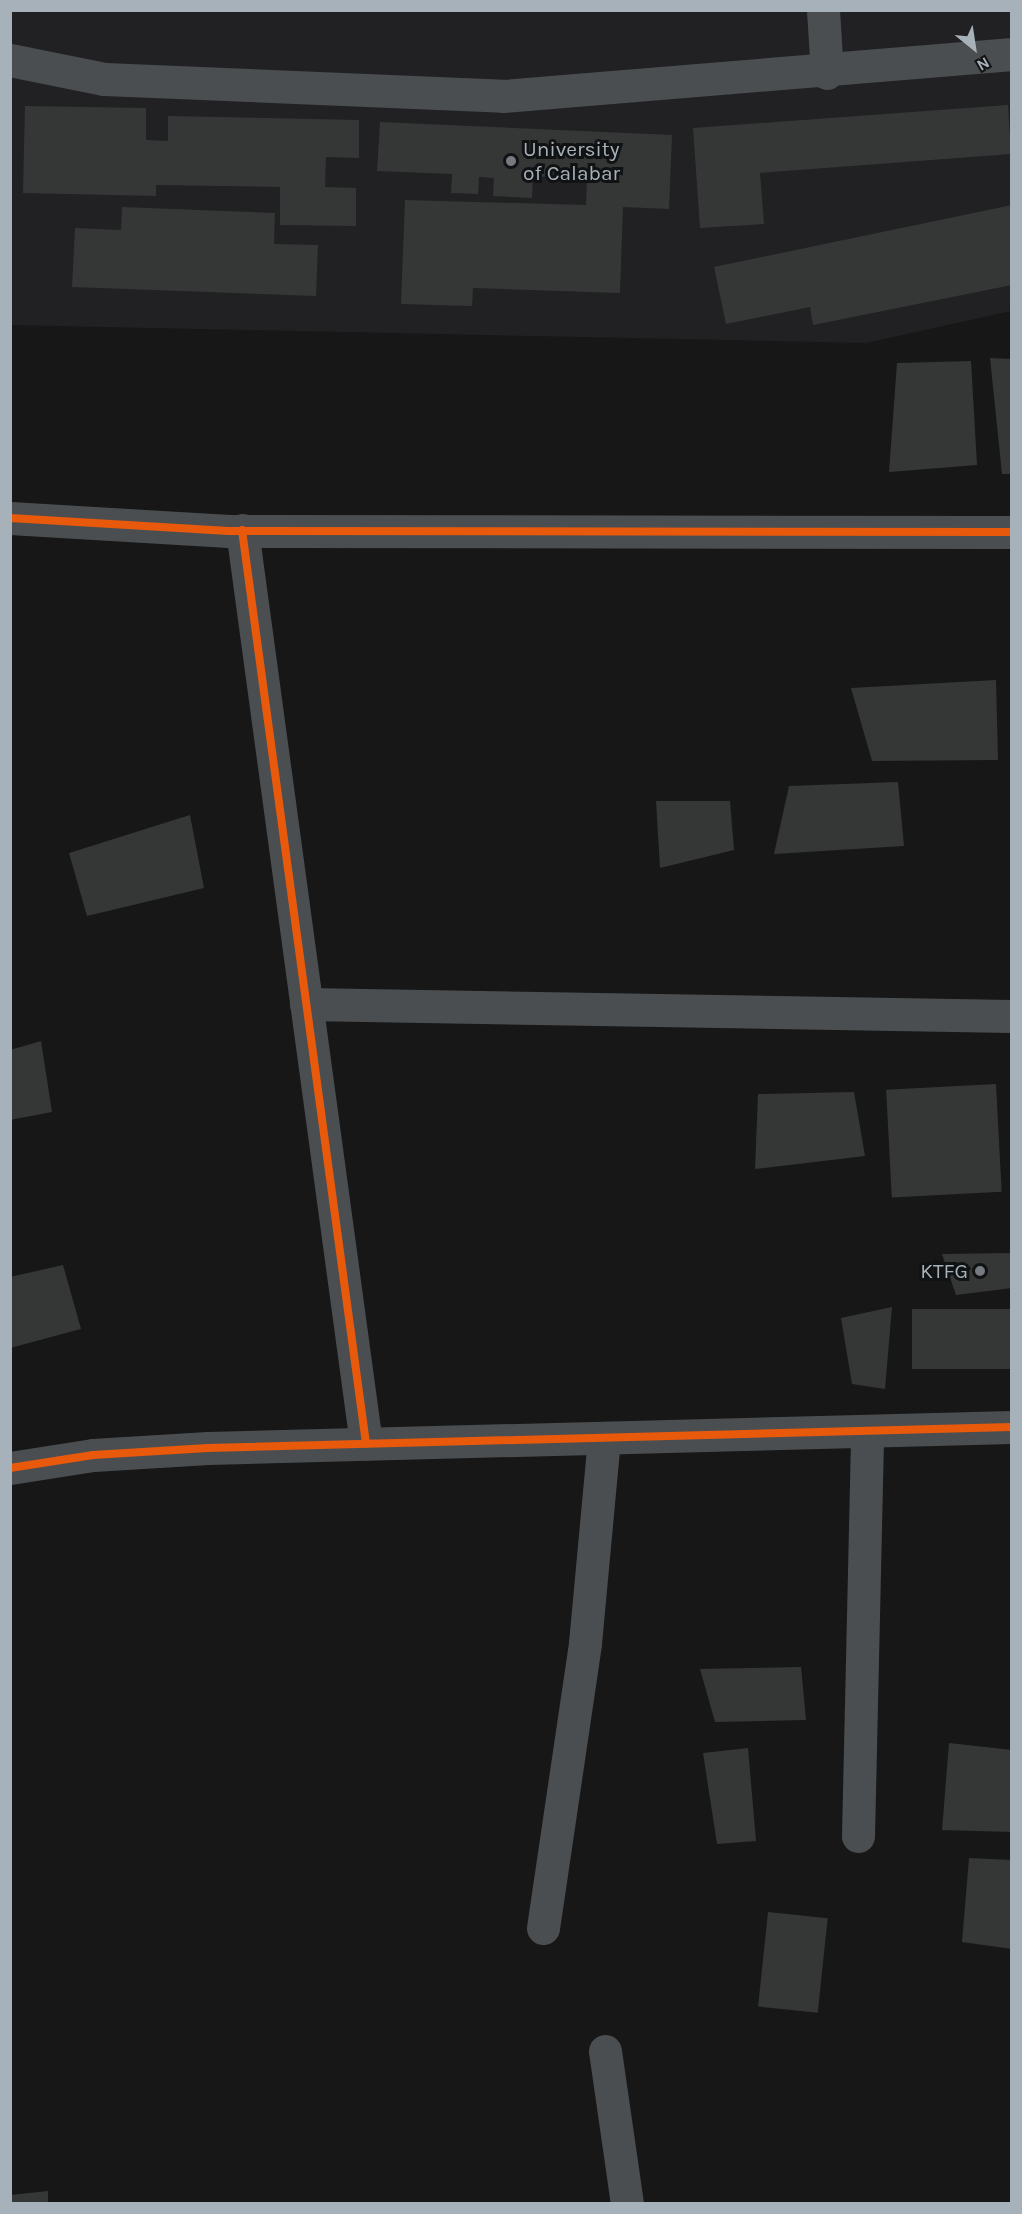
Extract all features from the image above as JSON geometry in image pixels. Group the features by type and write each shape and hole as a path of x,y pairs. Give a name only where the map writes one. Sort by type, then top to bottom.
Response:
{"street":[{"path":"824,10 827,73"},
{"path":"10,60 104,79 503,96 827,73 1011,54"},
{"path":"10,518 242,530 1011,532"},
{"path":"242,530 366,1444"},
{"path":"306,1004 1011,1016"},
{"path":"10,1468 116,1454 366,1444 1011,1427"},
{"path":"858,1836 867,1432"},
{"path":"543,1928 585,1643 604,1439"},
{"path":"605,2050 627,2204"}],"shaded area":[{"name":"University of Calabar","path":"11,11 1011,11 1011,311 866,343 11,325"}],"building":[{"path":"1008,105 1011,154 760,173 764,224 700,228 693,128"},
{"path":"25,106 146,108 146,140 168,141 168,116 359,120 359,158 326,157 325,187 356,188 356,226 280,225 280,187 156,185 156,196 23,193"},
{"path":"380,122 672,135 669,209 623,207 620,293 473,288 472,306 401,304 405,200 586,205 587,179 533,176 532,198 493,196 494,178 479,177 478,194 451,193 452,174 377,171"},
{"path":"1012,205 1012,285 813,325 810,307 726,324 714,267"},
{"path":"122,207 275,213 274,244 318,245 316,296 72,287 75,228 121,230"},
{"path":"990,358 1012,359 1012,474 1002,474"},
{"path":"971,361 977,465 889,472 897,363"},
{"path":"996,680 998,760 872,761 851,688"},
{"path":"898,782 904,846 774,854 789,786"},
{"path":"656,801 730,801 734,850 660,868"},
{"path":"190,815 204,888 87,916 69,853"},
{"path":"41,1041 52,1112 10,1120 10,1050"},
{"path":"996,1084 1002,1192 892,1198 886,1090"},
{"path":"854,1092 865,1156 755,1169 758,1094"},
{"name":"KTFG","path":"1012,1253 1012,1288 956,1295 942,1254"},
{"path":"63,1265 81,1329 10,1348 10,1277"},
{"path":"892,1307 885,1389 852,1384 841,1318"},
{"path":"912,1309 1012,1309 1012,1369 912,1369"},
{"path":"801,1667 806,1720 715,1722 700,1669"},
{"path":"949,1743 1012,1750 1012,1832 942,1830"},
{"path":"748,1748 756,1841 717,1844 703,1753"},
{"path":"969,1858 1012,1860 1012,1949 962,1942"},
{"path":"768,1912 828,1918 818,2013 758,2006"},
{"path":"48,2191 48,2204 10,2204 10,2195"}],"cycle path":[{"path":"10,518 229,531 1012,532"},
{"path":"242,530 366,1444"},
{"path":"10,1468 93,1455 208,1448 1012,1427"}],"place":[{"name":"University of Calabar","path":"511,161"},
{"name":"KTFG","path":"980,1271"}]}
